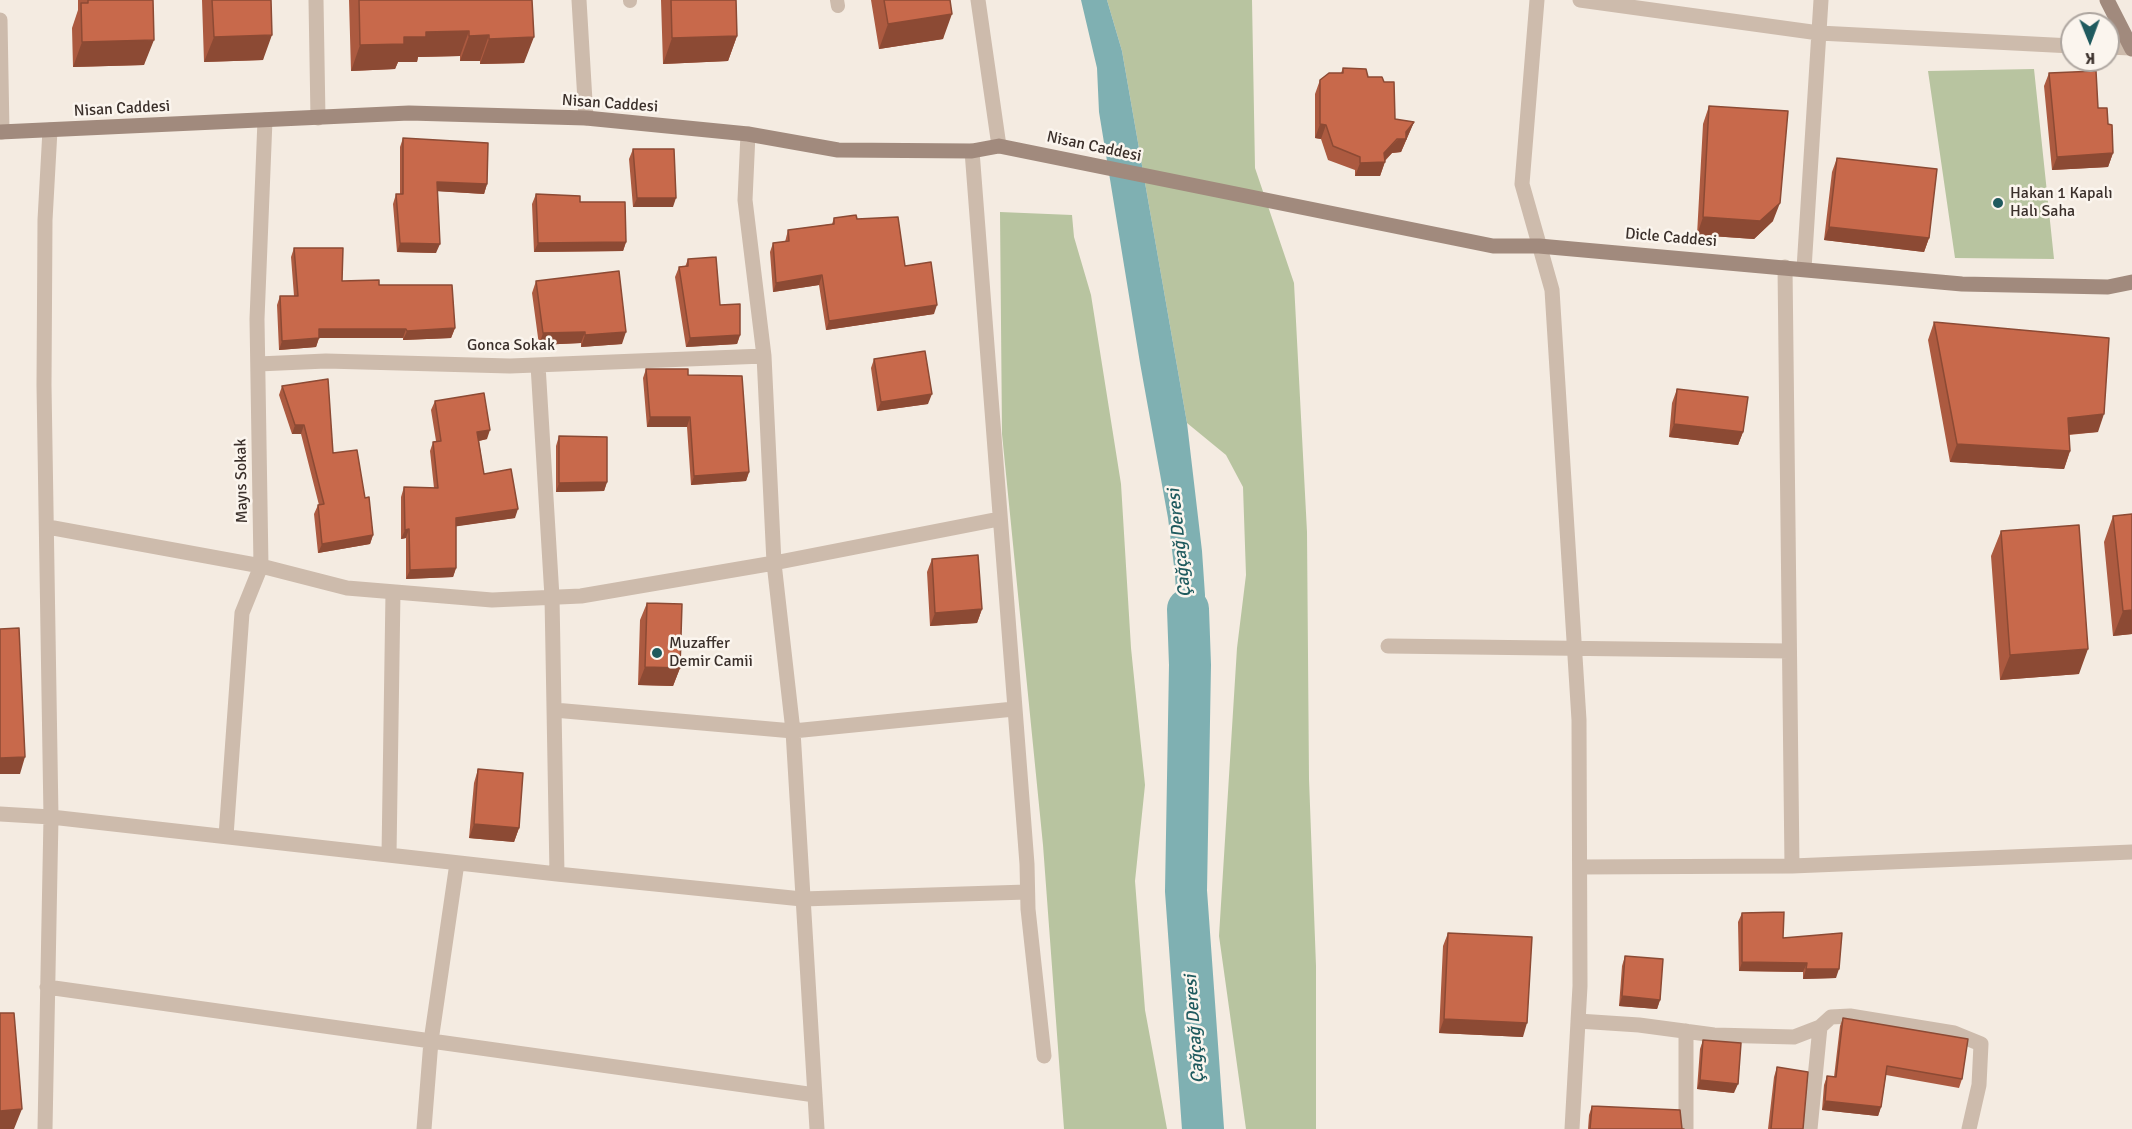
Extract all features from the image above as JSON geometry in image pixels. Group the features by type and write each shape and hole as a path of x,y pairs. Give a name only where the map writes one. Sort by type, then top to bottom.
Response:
{"street":[{"path":"316,0 318,118"},
{"path":"579,0 586,118"},
{"path":"978,0 999,146"},
{"path":"1537,0 1522,184 1552,290 1579,720 1578,1021 1572,1129"},
{"path":"1580,0 1819,33 2060,45"},
{"path":"1804,269 1821,0"},
{"path":"2107,0 2132,49"},
{"path":"0,20 1,132"},
{"name":"Nisan Caddesi","path":"1,132 409,113 586,118 748,134 838,150 972,151 999,146 1211,190"},
{"name":"Mayıs Sokak","path":"226,837 242,613 261,566 258,364 265,120"},
{"path":"45,1129 51,817 44,385 45,220 50,130"},
{"path":"748,134 745,200 764,356 774,563 793,731 817,1129"},
{"path":"972,151 1028,892 1044,1056"},
{"name":"Dicle Caddesi","path":"1211,190 1493,246 1539,246 1962,284 2108,287 2132,282"},
{"path":"1785,267 1792,866"},
{"name":"Gonca Sokak","path":"258,364 326,361 538,365 764,356"},
{"path":"538,365 552,597 557,874"},
{"path":"48,527 261,566 347,588 492,600 581,596 774,563 999,519"},
{"path":"389,855 393,592"},
{"path":"1388,646 1789,651"},
{"path":"554,710 793,731 1014,710"},
{"path":"0,814 51,817 802,899 1028,892"},
{"path":"1580,867 1792,866 2132,852"},
{"path":"424,1129 431,1041 457,863"},
{"path":"47,987 815,1095"},
{"path":"1578,1021 1714,1035 1794,1037 1820,1027 1831,1017 1850,1016 1954,1033 1981,1044 1979,1085 1969,1129"},
{"path":"1810,1129 1820,1027"},
{"path":"1686,1031 1686,1129"}],"green space":[{"path":"1107,0 1252,0 1255,168 1294,283 1307,532 1309,779 1316,966 1316,1129 1246,1129 1219,936 1237,648 1246,575 1243,487 1226,455 1187,423 1122,51"},
{"name":"Hakan 1 Kapalı Halı Saha","path":"2034,69 2054,259 1955,258 1928,71"},
{"path":"1000,212 1072,215 1074,237 1091,295 1121,484 1131,648 1145,785 1135,881 1145,1010 1167,1129 1064,1129 1043,845 1002,434"}],"water":[{"path":"1081,0 1107,0 1122,51 1187,423 1205,595 1204,654 1190,665 1179,656 1175,574 1168,518 1099,112 1097,68"}],"building":[{"path":"88,0 153,0 154,40 82,42 81,3 88,3"},
{"path":"212,0 271,0 272,35 214,37"},
{"path":"359,0 532,0 534,37 489,39 489,35 469,36 469,31 426,32 426,37 404,37 404,44 360,45"},
{"path":"671,0 736,0 737,36 672,38"},
{"path":"884,0 950,0 952,14 888,24"},
{"path":"1343,68 1366,69 1368,77 1382,77 1384,82 1394,82 1395,119 1414,122 1406,132 1406,139 1397,139 1384,153 1385,162 1360,163 1360,157 1333,146 1326,125 1320,124 1320,80 1329,73 1343,73"},
{"path":"2096,72 2098,108 2107,108 2108,124 2112,125 2113,153 2057,157 2049,73"},
{"path":"1709,106 1788,111 1780,203 1760,221 1703,217"},
{"path":"403,138 488,143 487,184 437,182 440,244 400,243 396,194 403,194"},
{"path":"633,149 674,149 676,198 637,198"},
{"path":"1837,158 1937,169 1929,238 1829,227"},
{"path":"536,194 580,196 580,202 625,202 626,242 538,243"},
{"path":"856,215 857,219 898,217 905,266 931,262 937,305 829,321 822,275 776,283 773,243 789,241 788,230 834,224 834,218"},
{"path":"294,248 343,248 342,281 379,280 379,285 452,285 455,328 407,331 406,329 319,329 319,338 282,341 280,296 298,296"},
{"path":"716,257 720,305 740,304 740,335 690,338 679,267 688,266 688,259"},
{"path":"619,271 626,332 585,335 585,332 543,333 536,281"},
{"path":"1934,322 2109,338 2104,414 2068,418 2070,451 1957,444"},
{"path":"925,351 932,394 881,402 874,359"},
{"path":"646,369 688,369 688,375 742,376 749,472 694,476 690,417 650,417"},
{"path":"328,379 333,453 357,450 365,498 369,497 373,535 322,544 318,505 324,504 304,425 295,425 282,386"},
{"path":"1677,389 1748,397 1743,432 1674,424"},
{"path":"484,393 490,430 477,432 484,474 511,469 518,509 456,518 456,568 410,570 409,529 405,530 404,487 438,488 433,442 441,441 435,401"},
{"path":"559,436 607,437 607,482 559,483"},
{"path":"2132,514 2132,610 2123,611 2113,516"},
{"path":"2079,525 2088,649 2010,655 2001,531"},
{"path":"978,555 982,609 935,613 932,559"},
{"path":"647,603 682,604 680,668 645,667"},
{"path":"19,628 25,757 0,758 0,629"},
{"path":"478,769 523,773 519,828 474,824"},
{"path":"1784,912 1783,938 1842,933 1839,969 1806,969 1807,963 1742,962 1742,913"},
{"path":"1448,933 1532,937 1527,1023 1444,1019"},
{"path":"1625,956 1663,959 1660,1000 1622,996"},
{"path":"0,1013 14,1013 22,1109 0,1111"},
{"path":"1843,1018 1968,1039 1962,1079 1887,1066 1881,1107 1825,1101 1827,1076 1836,1077"},
{"path":"1703,1040 1741,1043 1738,1084 1700,1080"},
{"path":"1777,1067 1808,1072 1803,1129 1771,1129"},
{"path":"1592,1106 1680,1110 1682,1129 1590,1129"}],"waterway":[{"name":"Çağçağ Deresi","path":"1188,609 1190,665 1186,891 1203,1129"}],"place":[{"name":"Hakan 1 Kapalı Halı Saha","path":"1998,203"},
{"name":"Muzaffer Demir Camii","path":"657,653"}]}
